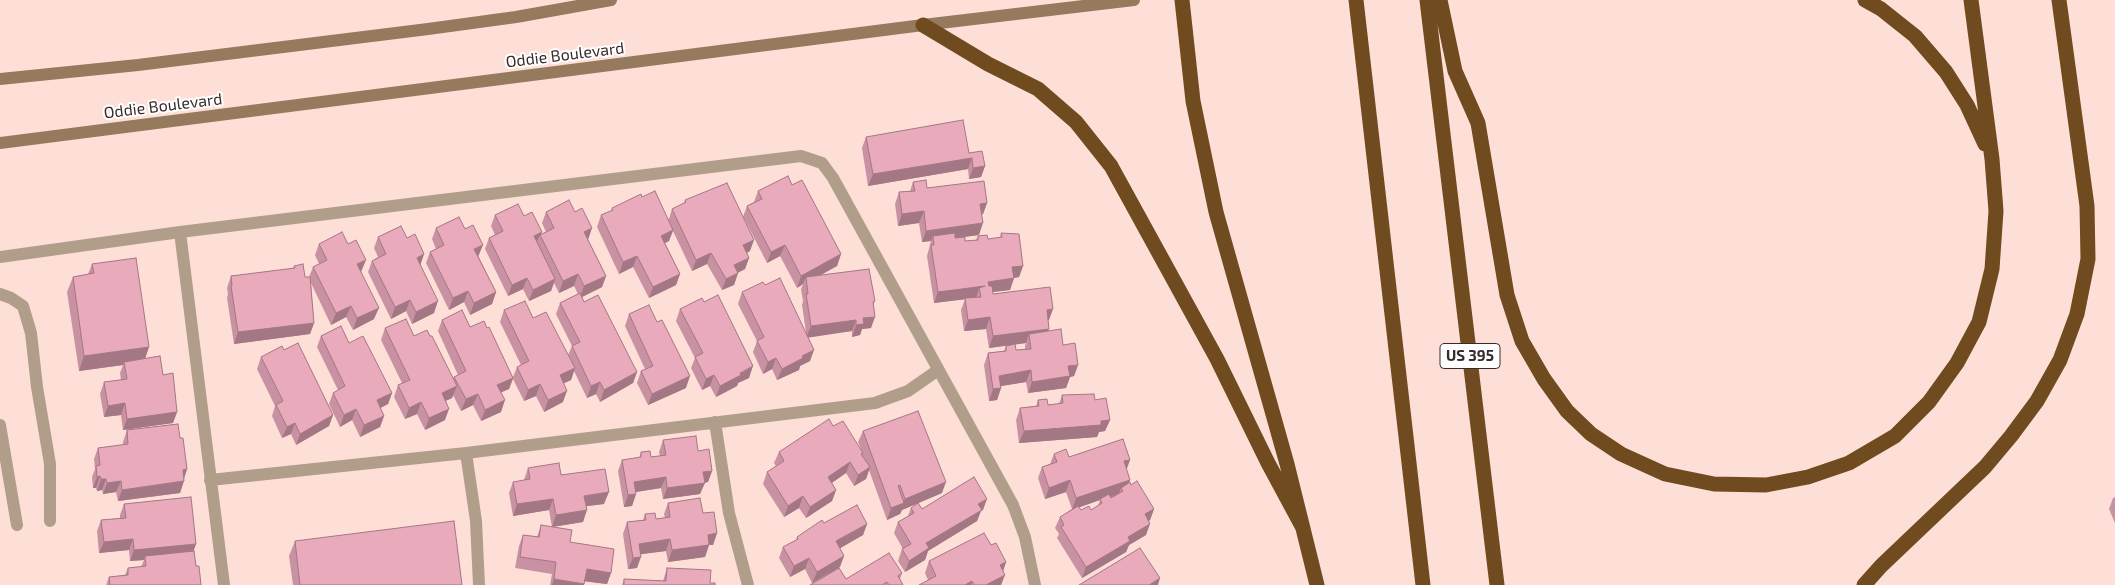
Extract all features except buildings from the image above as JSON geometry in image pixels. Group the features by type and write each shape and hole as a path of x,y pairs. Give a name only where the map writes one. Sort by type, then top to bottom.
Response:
{"highway":[{"path":"1182,0 1193,101 1216,212 1317,585"},
{"path":"1356,0 1423,585"},
{"name":"US 395","path":"1427,0 1496,585"},
{"path":"1440,0 1455,72 1478,123 1508,295 1522,341 1544,379 1567,411 1592,434 1621,454 1665,474 1714,484 1766,485 1808,477 1849,463 1895,436 1929,402 1957,364 1979,322 1992,269 1996,211 1992,158 1971,0"},
{"path":"1865,0 1881,9 1915,36 1946,72 1967,104 1992,158"},
{"path":"1864,585 1985,467 2011,436 2037,401 2060,360 2076,314 2088,258 2087,206 2059,0"},
{"path":"923,25 988,64 1038,88 1076,122 1111,166 1217,359 1268,464 1303,528"}],"main road":[{"path":"0,79 138,65 428,29 611,0"},
{"name":"Oddie Boulevard","path":"0,143 923,25 1134,0"}],"lane":[{"path":"0,257 180,232 801,156 822,163 833,178 1013,505 1025,537 1035,585"},
{"path":"180,232 224,585"},
{"path":"0,294 11,298 22,306 31,333 37,387 50,464 50,520"},
{"path":"210,480 466,453 876,403 908,391 938,370"},
{"path":"715,422 729,513 748,585"},
{"path":"0,426 17,525"},
{"path":"466,453 476,521 479,585"}]}
